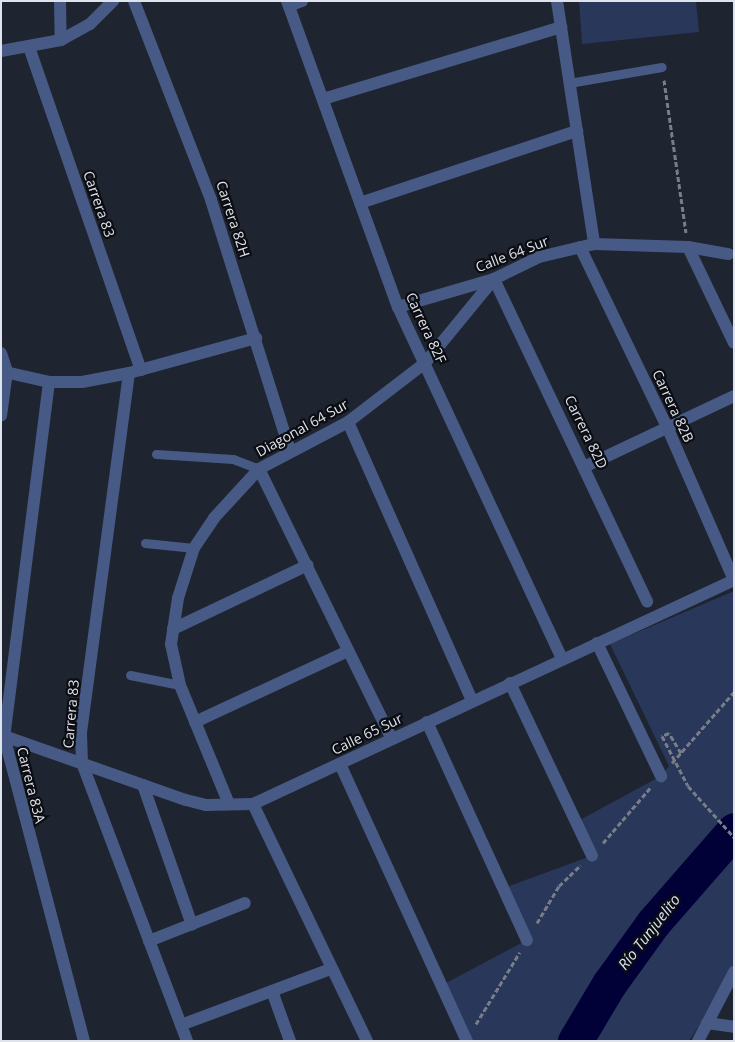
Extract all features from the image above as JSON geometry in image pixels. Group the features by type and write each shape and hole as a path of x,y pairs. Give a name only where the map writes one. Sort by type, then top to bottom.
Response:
{"street":[{"path":"60,1 61,40"},
{"name":"Carrera 82H","path":"134,1 186,131 256,338 290,451"},
{"path":"288,4 302,1"},
{"path":"557,1 594,244"},
{"path":"1,51 61,40 90,24 108,4"},
{"name":"Carrera 82F","path":"288,4 398,307 562,658"},
{"path":"322,99 561,27"},
{"name":"Carrera 83","path":"29,47 135,372 81,734 82,763 187,1041"},
{"path":"360,203 577,131"},
{"name":"Calle 64 Sur","path":"398,307 494,279 539,257 594,244 688,247 728,254"},
{"name":"Carrera 82B","path":"580,247 668,429 734,580"},
{"path":"688,247 734,343"},
{"name":"Diagonal 64 Sur","path":"229,804 180,685 171,644 194,548 214,518 259,469 348,422 425,363 494,279"},
{"name":"Carrera 82D","path":"494,279 586,466 647,601"},
{"path":"4,371 49,382 135,372 256,338"},
{"path":"1,353 4,371 1,416"},
{"name":"Carrera 83A","path":"49,382 3,735 84,1041"},
{"path":"586,466 668,429 734,396"},
{"path":"348,422 472,700"},
{"path":"259,469 308,565 392,739"},
{"path":"173,630 308,565"},
{"name":"Calle 65 Sur","path":"3,735 143,785 206,805 253,804 562,658 734,580"},
{"path":"597,643 661,776"},
{"path":"194,722 348,651"},
{"path":"510,683 592,856"},
{"path":"427,722 527,940"},
{"path":"340,764 468,1039"},
{"path":"143,785 192,925"},
{"path":"253,804 367,1041"},
{"path":"149,941 246,903"},
{"path":"181,1026 331,969"},
{"path":"698,1041 734,972"},
{"path":"272,991 290,1041"},
{"path":"707,1023 734,1027"}],"lane":[{"path":"570,83 662,67"},
{"path":"156,454 233,459 259,469"},
{"path":"145,543 194,548"},
{"path":"130,675 180,685"}],"path":[{"path":"662,67 688,247"},
{"path":"681,753 669,733 662,736 688,786 734,838"}],"shaded area":[{"path":"579,1 696,1 699,32 582,44"},
{"path":"734,591 734,973 689,1041 465,1041 444,984 527,940 504,888 591,856 576,822 661,776 669,766 610,644"}],"waterway":[{"name":"Río Tunjuelito","path":"575,1041 609,984 653,923 734,830"}]}
